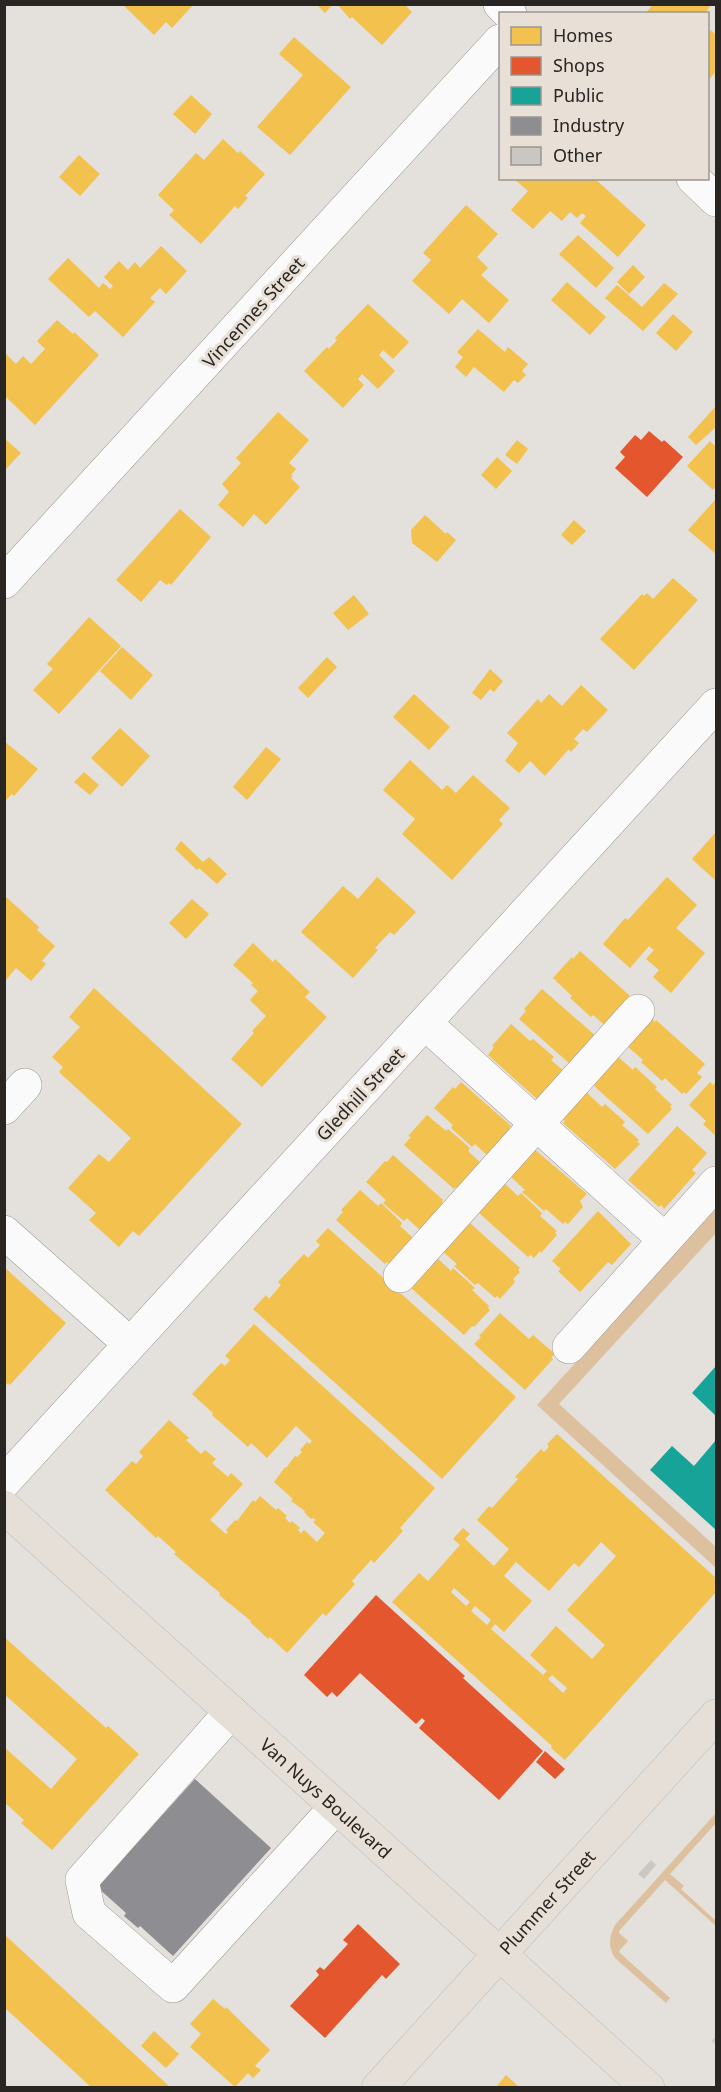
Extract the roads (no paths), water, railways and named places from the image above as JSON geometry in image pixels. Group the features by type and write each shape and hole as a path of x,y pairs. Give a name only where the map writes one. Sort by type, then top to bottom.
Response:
{"main road":[{"name":"Van Nuys Boulevard","path":"4,1507 648,2088"},
{"name":"Plummer Street","path":"378,2088 717,1716"}],"street":[{"name":"Vincennes Street","path":"4,582 499,43"},
{"path":"695,180 717,200"},
{"name":"Gledhill Street","path":"4,1482 717,705"},
{"path":"400,1276 638,1011"},
{"path":"425,1023 665,1240"},
{"path":"569,1347 717,1183"},
{"path":"4,1232 130,1344"},
{"path":"231,1712 82,1880 89,1913 173,1986 336,1807"}]}
